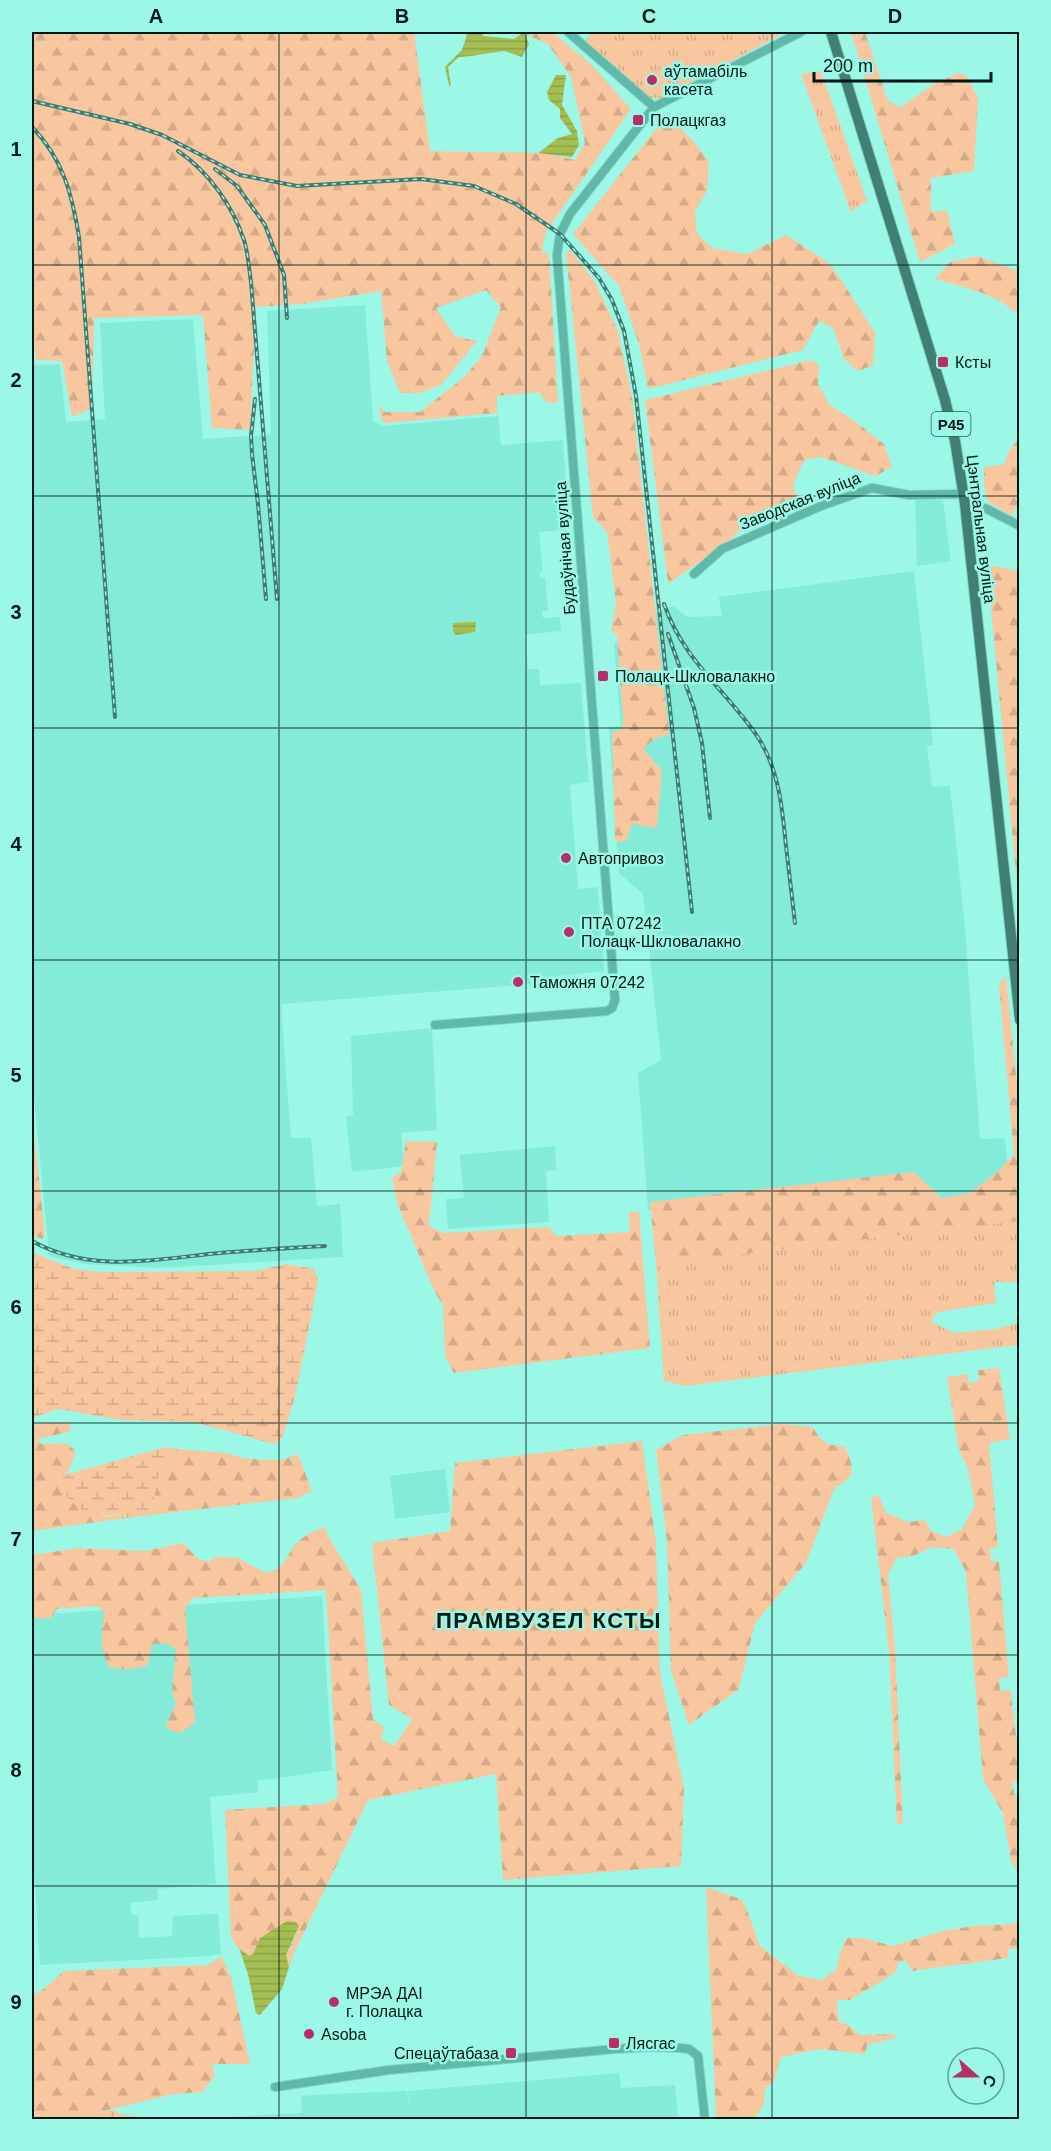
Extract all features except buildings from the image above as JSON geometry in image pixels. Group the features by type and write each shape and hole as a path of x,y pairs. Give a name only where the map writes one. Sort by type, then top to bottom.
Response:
{"main road":[{"name":"Цэнтральная вуліца","path":"831,32 945,400 955,441 964,499 1020,1020"}],"street":[{"path":"568,32 654,107"},
{"name":"Будаўнічая вуліца","path":"435,1025 603,1012 612,1008 615,1000 557,255 560,234 570,214 654,107 801,32"},
{"name":"Заводская вуліца","path":"694,574 722,549 820,506 872,488 909,495 964,499 1020,526"},
{"path":"275,2086 389,2070 615,2049 680,2048 688,2049 698,2056 705,2120"}],"shaded area":[{"path":"468,32 482,32 483,36 514,39 524,32 529,44 522,57 504,51 459,57 448,67 451,85 449,86 445,67 462,50"},
{"path":"556,75 566,75 562,105 577,131 579,145 572,157 538,153 558,138 572,134 560,118 560,109 549,100 547,92"},
{"path":"365,305 373,421 384,426 498,416 501,445 563,440 569,529 539,532 543,571 540,572 540,578 545,578 548,611 542,611 543,618 560,617 561,631 523,635 526,637 528,669 539,669 540,685 581,683 589,782 570,785 578,889 598,887 604,971 531,979 531,984 281,1004 291,1138 311,1138 317,1206 340,1204 343,1257 160,1268 86,1264 56,1258 49,1255 32,1076 32,338 34,365 60,364 66,422 105,419 100,323 193,319 203,439 264,435 271,434 267,311"},
{"path":"915,498 943,501 951,561 917,566"},
{"path":"914,571 933,745 927,746 932,787 950,786 965,927 980,1139 1005,1138 1014,1229 927,1239 911,1178 648,1210 638,1073 661,1060 643,894 619,873 609,727 621,726 614,644 649,616 673,606 687,617 722,616 719,597"},
{"path":"476,622 475,632 456,635 453,631 453,623"},
{"path":"432,1028 437,1130 401,1133 404,1166 352,1172 346,1117 353,1115 351,1036"},
{"path":"555,1146 556,1170 546,1171 549,1222 448,1229 446,1199 464,1198 460,1155"},
{"path":"445,1469 450,1512 395,1519 390,1476"},
{"path":"322,1596 332,1770 257,1781 258,1792 210,1797 216,1884 157,1889 158,1900 130,1903 132,1915 138,1915 139,1938 172,1936 173,1916 218,1914 221,1953 210,1956 40,1965 32,1841 32,1615"},
{"path":"287,1921 296,1922 299,1926 286,1955 289,1967 282,1989 260,2015 256,2013 248,1974 239,1948 249,1956 253,1954 260,1938"},
{"path":"619,2073 621,2088 675,2085 678,2119 192,2119 302,2113 301,2096 407,2091 409,2111 408,2091"}],"green space":[{"path":"32,32 414,32 430,151 545,153 575,160 585,143 571,77 548,44 527,35 503,32 552,32 591,64 631,109 546,232 542,252 549,254 558,403 546,402 539,392 497,396 497,413 384,423 379,406 385,412 420,412 464,377 482,356 501,307 486,290 436,308 455,336 477,341 441,385 420,393 400,393 387,361 381,291 301,304 256,307 250,430 212,428 203,315 94,318 92,408 72,417 62,361 36,360 32,322"},
{"path":"588,32 786,32 662,98 649,98 585,41 591,34"},
{"path":"851,32 865,32 888,101 901,107 935,83 959,73 967,76 978,98 974,171 931,178 931,212 947,210 955,244 920,262"},
{"path":"821,71 867,201 851,212 801,74"},
{"path":"667,115 696,144 709,162 707,191 695,211 697,234 712,248 747,254 786,235 826,261 836,272 875,333 873,365 858,371 844,359 833,328 819,321 803,350 648,389 639,344 619,286 573,234"},
{"path":"570,250 595,282 618,331 632,397 669,735 656,738 643,748 662,771 657,828 632,824 626,841 615,842 612,732 622,729 623,719 617,635 611,631 616,604 607,532 593,517 566,252"},
{"path":"978,256 1019,272 1019,316 991,297 935,279 950,262"},
{"path":"812,360 819,366 818,384 829,404 884,444 892,467 875,476 821,457 804,460 793,485 799,502 791,511 741,529 730,541 668,584 645,400"},
{"path":"1019,439 1019,499 1012,516 988,502 984,486 984,467 1004,464 1010,449"},
{"path":"987,565 1019,571 1019,906"},
{"path":"1006,976 1019,1104 1019,1221 656,1264 650,1202 914,1172 941,1198 970,1193 996,1173 1014,1155 999,984"},
{"path":"32,1114 45,1235 42,1239 32,1235 32,1212 35,1206 32,1189"},
{"path":"406,1141 437,1142 429,1226 442,1233 549,1227 556,1236 630,1232 629,1212 639,1212 650,1348 454,1373 445,1356 443,1306 432,1286 397,1203 392,1177 401,1173"},
{"path":"1019,1221 1019,1282 994,1282 996,1303 937,1312 931,1322 955,1333 996,1329 1019,1323 1019,1345 685,1386 664,1381 656,1264"},
{"path":"32,1252 74,1269 103,1272 255,1271 287,1264 314,1269 318,1279 316,1292 295,1397 282,1438 274,1444 194,1422 122,1420 58,1409 32,1418"},
{"path":"999,1368 1010,1439 989,1443 998,1547 990,1548 991,1561 999,1561 1009,1677 999,1678 1000,1691 1011,1690 1018,1758 1019,1781 1012,1783 1015,1797 1019,1796 1019,1875 1011,1860 1003,1813 983,1779 966,1572 954,1549 932,1547 913,1556 897,1558 888,1574 895,1649 903,1823 897,1824 889,1651 871,1497 879,1496 885,1512 907,1522 925,1520 930,1530 946,1537 962,1529 975,1505 968,1469 959,1450 947,1377 967,1374 969,1383 979,1381 978,1370"},
{"path":"44,1423 70,1423 70,1432 37,1440 41,1444 67,1443 75,1451 71,1466 59,1486 105,1517 126,1514 127,1518 32,1531 32,1426"},
{"path":"781,1424 813,1427 819,1437 826,1442 845,1447 852,1471 847,1480 835,1487 806,1563 755,1623 739,1689 689,1725 671,1671 667,1541 656,1450 683,1435"},
{"path":"642,1441 656,1542 660,1673 684,1788 681,1866 503,1880 496,1774 368,1800 289,1967 286,1955 298,1931 254,1950 249,1956 236,1947 231,1936 225,1810 324,1804 338,1797 326,1590 193,1598 185,1608 195,1722 181,1733 170,1730 166,1726 176,1703 172,1693 176,1649 165,1643 152,1644 148,1665 128,1669 109,1667 102,1640 105,1613 98,1606 56,1609 52,1618 32,1618 32,1555 79,1548 145,1551 183,1543 198,1559 208,1561 217,1557 238,1558 266,1573 282,1565 296,1544 303,1538 325,1527 328,1536 361,1590 373,1719 384,1728 381,1739 394,1746 412,1719 389,1705 372,1543 450,1531 455,1463"},
{"path":"166,1447 176,1449 165,1459 150,1515 127,1518 126,1514 104,1515 87,1512 73,1503 59,1486 64,1475"},
{"path":"176,1449 227,1453 242,1458 265,1460 282,1460 298,1454 312,1491 298,1498 150,1515 165,1459"},
{"path":"706,1887 743,1900 760,1946 799,1976 821,1980 836,1970 847,1938 863,1938 892,1946 943,1931 974,1926 1013,1924 1019,1920 1019,1948 1008,1949 1008,1958 912,1971 905,1960 898,1963 896,1972 850,2000 837,2000 839,2022 847,2024 860,2035 895,2034 895,2038 867,2045 865,2054 820,2049 781,2057 774,2082 765,2088 764,2105 754,2119 716,2119"},
{"path":"222,1957 231,1977 250,2064 212,2064 215,2076 202,2092 174,2094 99,2112 87,2119 32,2119 32,1993 39,1993 64,1971 207,1965"},
{"path":"113,2110 121,2114 150,2119 87,2119 99,2112"}],"railway":[{"path":"32,101 130,124 162,135 240,175 297,186 421,179 474,186 516,204 560,234 599,278 612,300 624,331 636,396 692,912"},
{"path":"32,127 43,139 65,178 79,237 115,717"},
{"path":"178,151 200,169 218,190 233,214 244,240 251,282 277,599"},
{"path":"215,169 237,186 265,225 284,275 287,318"},
{"path":"255,399 251,436 266,599"},
{"path":"664,604 682,641 755,733 769,759 781,802 795,923"},
{"path":"668,634 694,708 702,743 710,818"},
{"path":"32,1241 77,1258 124,1262 325,1246"}],"place":[{"name":"аўтамабіль касета","path":"652,80"},
{"name":"Полацкгаз","path":"638,120"},
{"name":"Ксты","path":"943,362"},
{"name":"Полацк-Шкловалакно","path":"603,676"},
{"name":"Автопривоз","path":"566,858"},
{"name":"ПТА 07242 Полацк-Шкловалакно","path":"569,932"},
{"name":"Таможня 07242","path":"518,982"},
{"name":"МРЭА ДАІ г. Полацка","path":"334,2002"},
{"name":"Asoba","path":"309,2034"},
{"name":"Лясгас","path":"614,2043"},
{"name":"Спецаўтабаза","path":"511,2053"}],"district":[{"name":"ПРАМВУЗЕЛ КСТЫ","path":"549,1620"}]}
